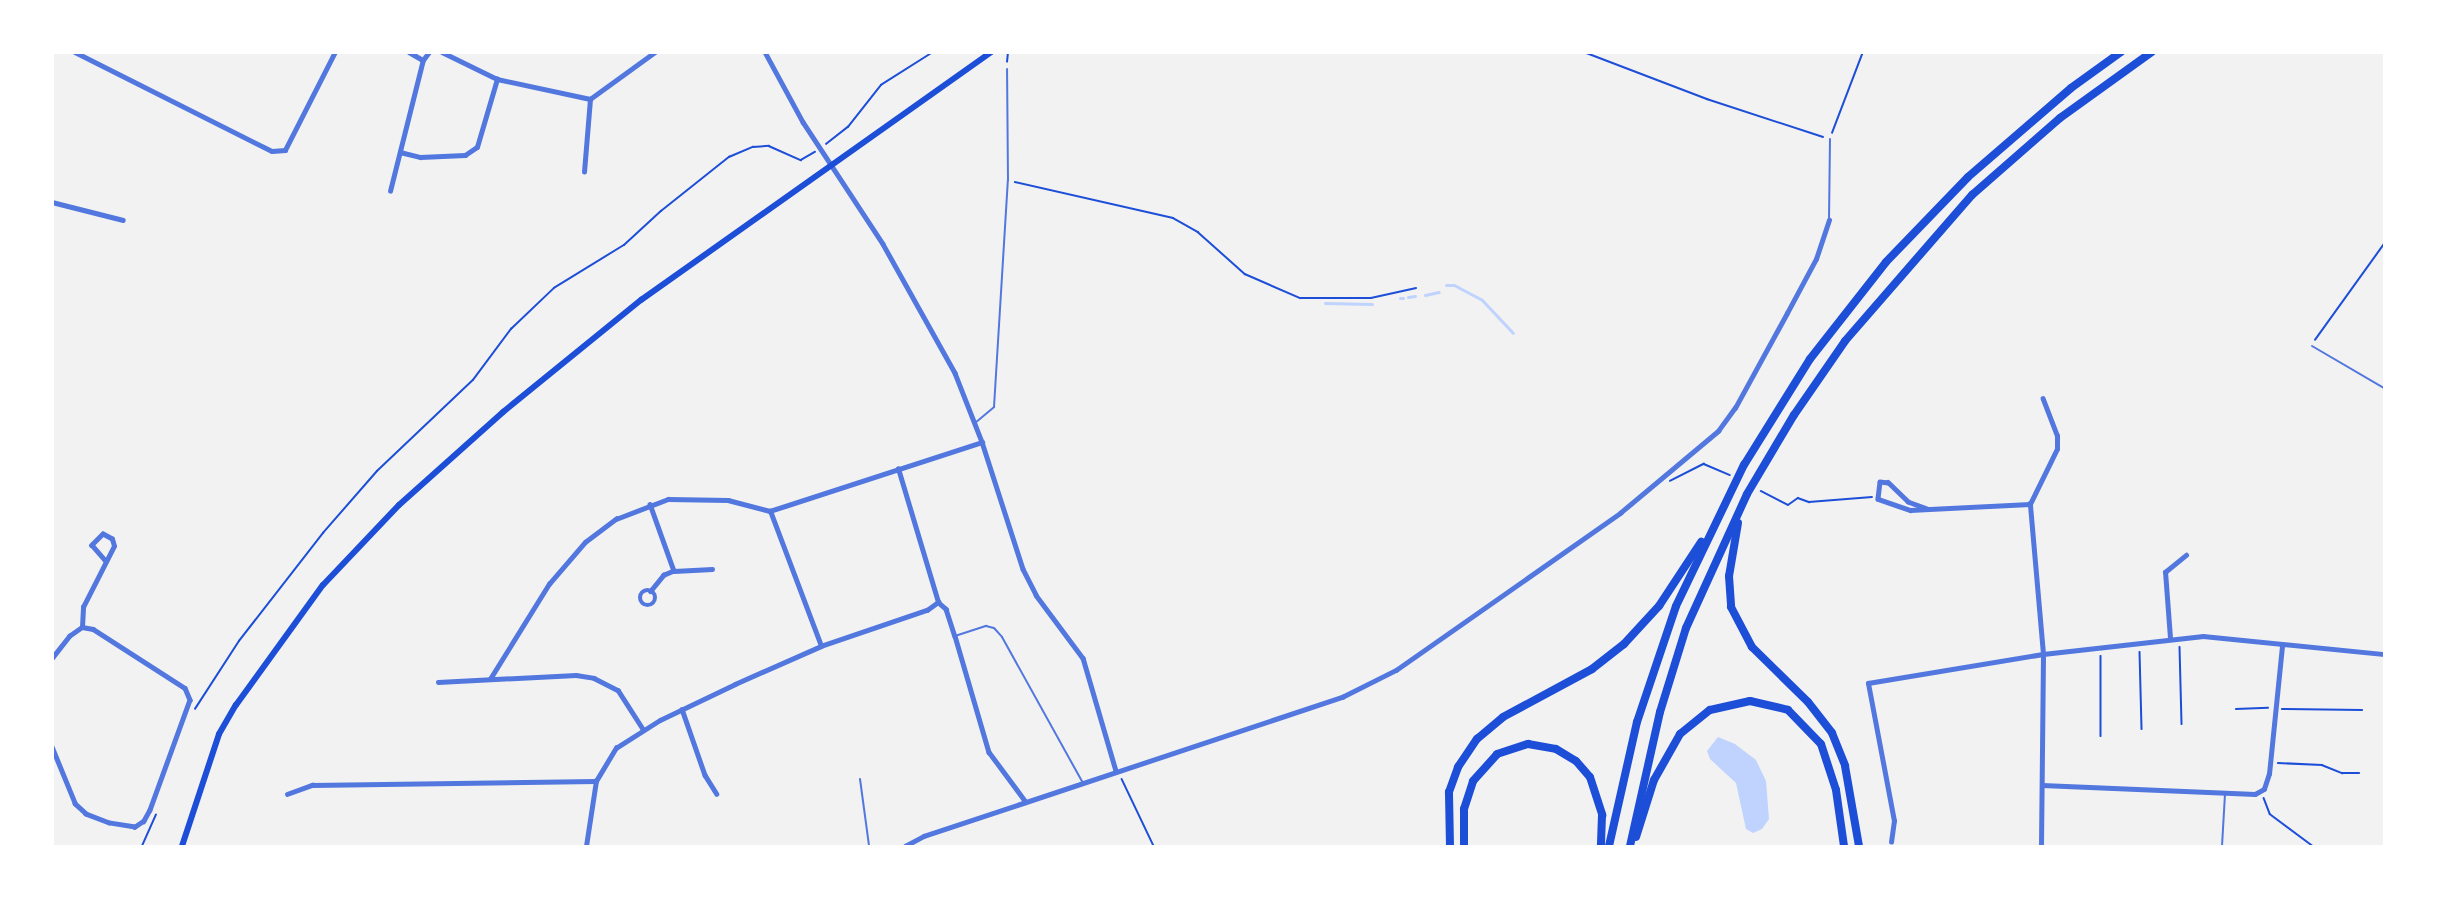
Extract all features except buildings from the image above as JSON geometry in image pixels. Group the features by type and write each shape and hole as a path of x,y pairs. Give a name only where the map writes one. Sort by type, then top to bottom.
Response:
{"highway":[{"path":"1450,846 1449,792 1466,753 1503,717 1592,669 1635,634 1672,587 1810,359 1886,262 2006,142 2121,52"},
{"path":"1631,846 1657,722 1677,654 1711,568 1747,494 1845,341 1927,243 1972,195 2060,118 2152,52"},
{"path":"1747,494 1732,541 1728,576 1731,607 1752,647 1808,702 1832,733 1845,766 1860,846"},
{"path":"1609,846 1637,722 1657,661 1717,515"},
{"path":"1631,846 1654,780 1680,734 1710,710 1750,701 1788,710 1815,735 1828,758 1836,790 1844,846"},
{"path":"1464,846 1464,809 1473,781 1497,754 1528,744 1556,749 1576,761 1590,777 1602,815 1601,846"}],"main road":[{"path":"182,846 219,734 236,705 293,622 357,548 450,457 561,364 737,229 992,52"}],"street":[{"path":"75,52 272,151 285,150 335,52"},
{"path":"409,52 423,60"},
{"path":"390,191 423,60 429,52"},
{"path":"442,52 497,78 590,99 655,52"},
{"path":"765,52 819,149 883,244 930,325 975,423 1015,549 1036,595 1083,658 1116,771"},
{"path":"400,152 420,157 465,155 477,147 497,78"},
{"path":"584,172 590,99"},
{"path":"52,202 123,220"},
{"path":"905,846 924,836 1083,784 1368,685 1396,670 1661,481 1718,431 1735,408 1816,259 1829,220"},
{"path":"2041,846 2043,654 2030,504 2056,449 2057,436 2043,399"},
{"path":"490,679 549,584 585,542 616,519 668,499 728,500 770,511 982,442"},
{"path":"898,469 938,602 946,609 955,636 988,752 1026,802"},
{"path":"1927,509 1904,499 1885,481 1880,482 1876,497 1910,510 2030,504"},
{"path":"650,504 674,571"},
{"path":"770,511 821,646"},
{"path":"52,658 69,636 81,627 83,607 114,546 112,539 103,534 92,545 106,561"},
{"path":"2170,638 2165,572 2186,555"},
{"path":"651,591 664,575 674,571 712,569"},
{"path":"586,846 596,781 616,748 643,729 821,646 927,610 938,602"},
{"path":"52,748 75,804 86,814 109,823 135,827 144,821 150,810 188,713 190,700 185,687 105,636 81,627"},
{"path":"1891,842 1894,821 1868,683 2043,654 2170,638 2385,654"},
{"path":"2042,785 2225,794 2261,791 2270,763 2282,645"},
{"path":"438,682 576,675 594,678 618,690 643,729"},
{"path":"682,709 705,775 717,794"},
{"path":"287,794 312,785 596,781"}],"lane":[{"path":"975,423 994,407 1008,180 1007,69"},
{"path":"1829,220 1830,139"},
{"path":"2312,346 2385,388"},
{"path":"955,636 986,626 1002,637 1056,729 1083,784"},
{"path":"860,779 869,846"},
{"path":"2223,846 2225,794"}],"path":[{"path":"192,716 239,641 323,533 377,471 473,381 511,329 554,288 624,245 661,211 735,154 769,146 801,160 819,149 848,127 881,85 933,52"},
{"path":"1007,69 1008,52"},
{"path":"1584,52 1707,99 1830,139 1863,52"},
{"path":"1008,180 1173,218 1198,232 1245,274 1300,298 1371,298 1416,288"},
{"path":"2312,346 2385,244"},
{"path":"1661,481 1674,480 1707,464"},
{"path":"1783,503 1789,505 1798,498 1809,502 1876,497"},
{"path":"2180,638 2182,724"},
{"path":"2140,642 2142,729"},
{"path":"2100,647 2101,736"},
{"path":"2236,709 2362,710"},
{"path":"2270,763 2322,765 2342,772 2359,773"},
{"path":"1116,771 1125,782 1154,846"},
{"path":"2261,791 2270,814 2313,846"},
{"path":"142,846 158,809"}],"water":[{"path":"1718,737 1735,744 1756,760 1766,781 1769,819 1762,829 1753,833 1746,829 1736,783 1710,759 1707,751"}],"waterway":[{"path":"1446,285 1454,285 1482,300 1513,333"},
{"path":"1425,295 1439,292"},
{"path":"1408,297 1415,296"},
{"path":"1325,303 1372,304"}]}
